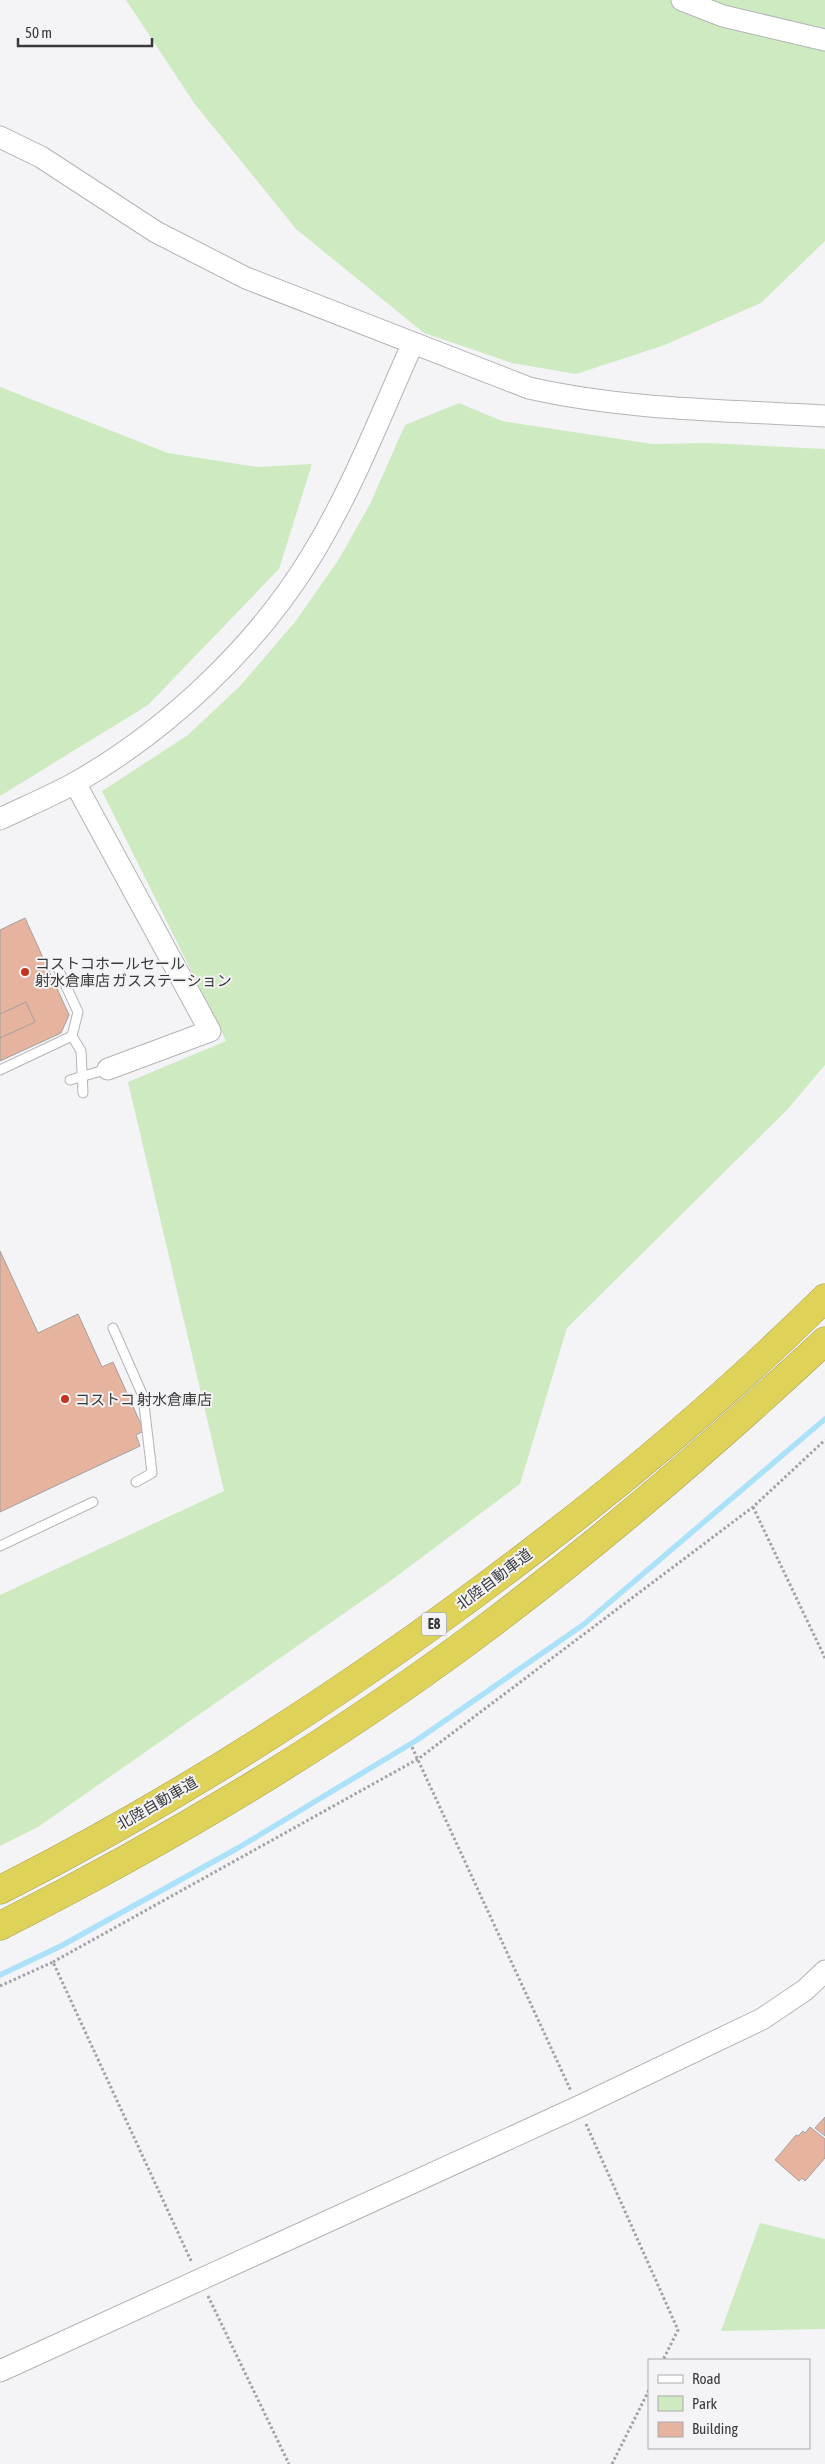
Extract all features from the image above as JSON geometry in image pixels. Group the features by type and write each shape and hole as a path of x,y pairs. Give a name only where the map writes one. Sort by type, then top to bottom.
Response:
{"highway":[{"name":"北陸自動車道","path":"0,1890 113,1830 203,1777 295,1720 388,1657 493,1581 641,1464 729,1388 825,1298"},
{"name":"E8","path":"0,1926 129,1858 220,1804 408,1683 498,1619 594,1544 750,1411 825,1341"}],"street":[{"path":"682,0 723,16 825,40"},
{"path":"0,136 41,157 156,232 246,278 521,385 572,398 616,403 825,416"},
{"path":"0,819 75,783 136,742 194,695 242,649 278,605 312,555 346,495 413,343"},
{"path":"75,783 210,1031 108,1069"},
{"path":"0,2371 199,2278 578,2107 762,2019 805,1990 825,1970"}],"lane":[{"path":"59,970 78,1012 72,1036 81,1051 82,1093"},
{"path":"0,1070 72,1036"},
{"path":"70,1080 108,1069"},
{"path":"113,1328 144,1396 152,1473 136,1482"},
{"path":"0,1546 93,1502"}],"path":[{"path":"0,1986 53,1962 418,1759 753,1506 825,1440"},
{"path":"753,1506 825,1658"},
{"path":"412,1747 578,2107 678,2330 664,2359"},
{"path":"53,1962 199,2278 289,2464"},
{"path":"612,2464 648,2392"}],"green space":[{"path":"126,0 825,0 825,241 761,303 662,346 576,374 512,363 424,333 296,229 194,103"},
{"path":"0,387 168,453 258,467 312,464 279,569 148,705 0,796"},
{"path":"459,403 502,421 652,444 708,443 825,449 825,1065 787,1110 567,1328 520,1484 389,1582 38,1827 0,1846 0,1595 224,1491 128,1082 226,1041 102,791 188,735 240,686 295,622 339,559 370,504 405,425"},
{"path":"760,2223 825,2239 825,2329 721,2331"}],"building":[{"name":"コストコホールセール 射水倉庫店 ガスステーション","path":"25,918 69,1015 61,1033 0,1061 0,930"},
{"path":"26,1002 35,1022 0,1038 0,1014"},
{"name":"コストコ 射水倉庫店","path":"0,1251 38,1333 78,1314 102,1367 113,1362 144,1431 136,1435 140,1446 0,1512"},
{"path":"825,2117 825,2136 815,2128"},
{"path":"810,2127 825,2139 825,2158 805,2181 802,2178 799,2181 775,2160 796,2135 798,2136 803,2131 805,2133"}],"waterway":[{"path":"0,1975 61,1946 238,1848 417,1740 583,1625 825,1419"}],"place":[{"name":"コストコホールセール 射水倉庫店 ガスステーション","path":"25,972"},
{"name":"コストコ 射水倉庫店","path":"65,1399"}]}
